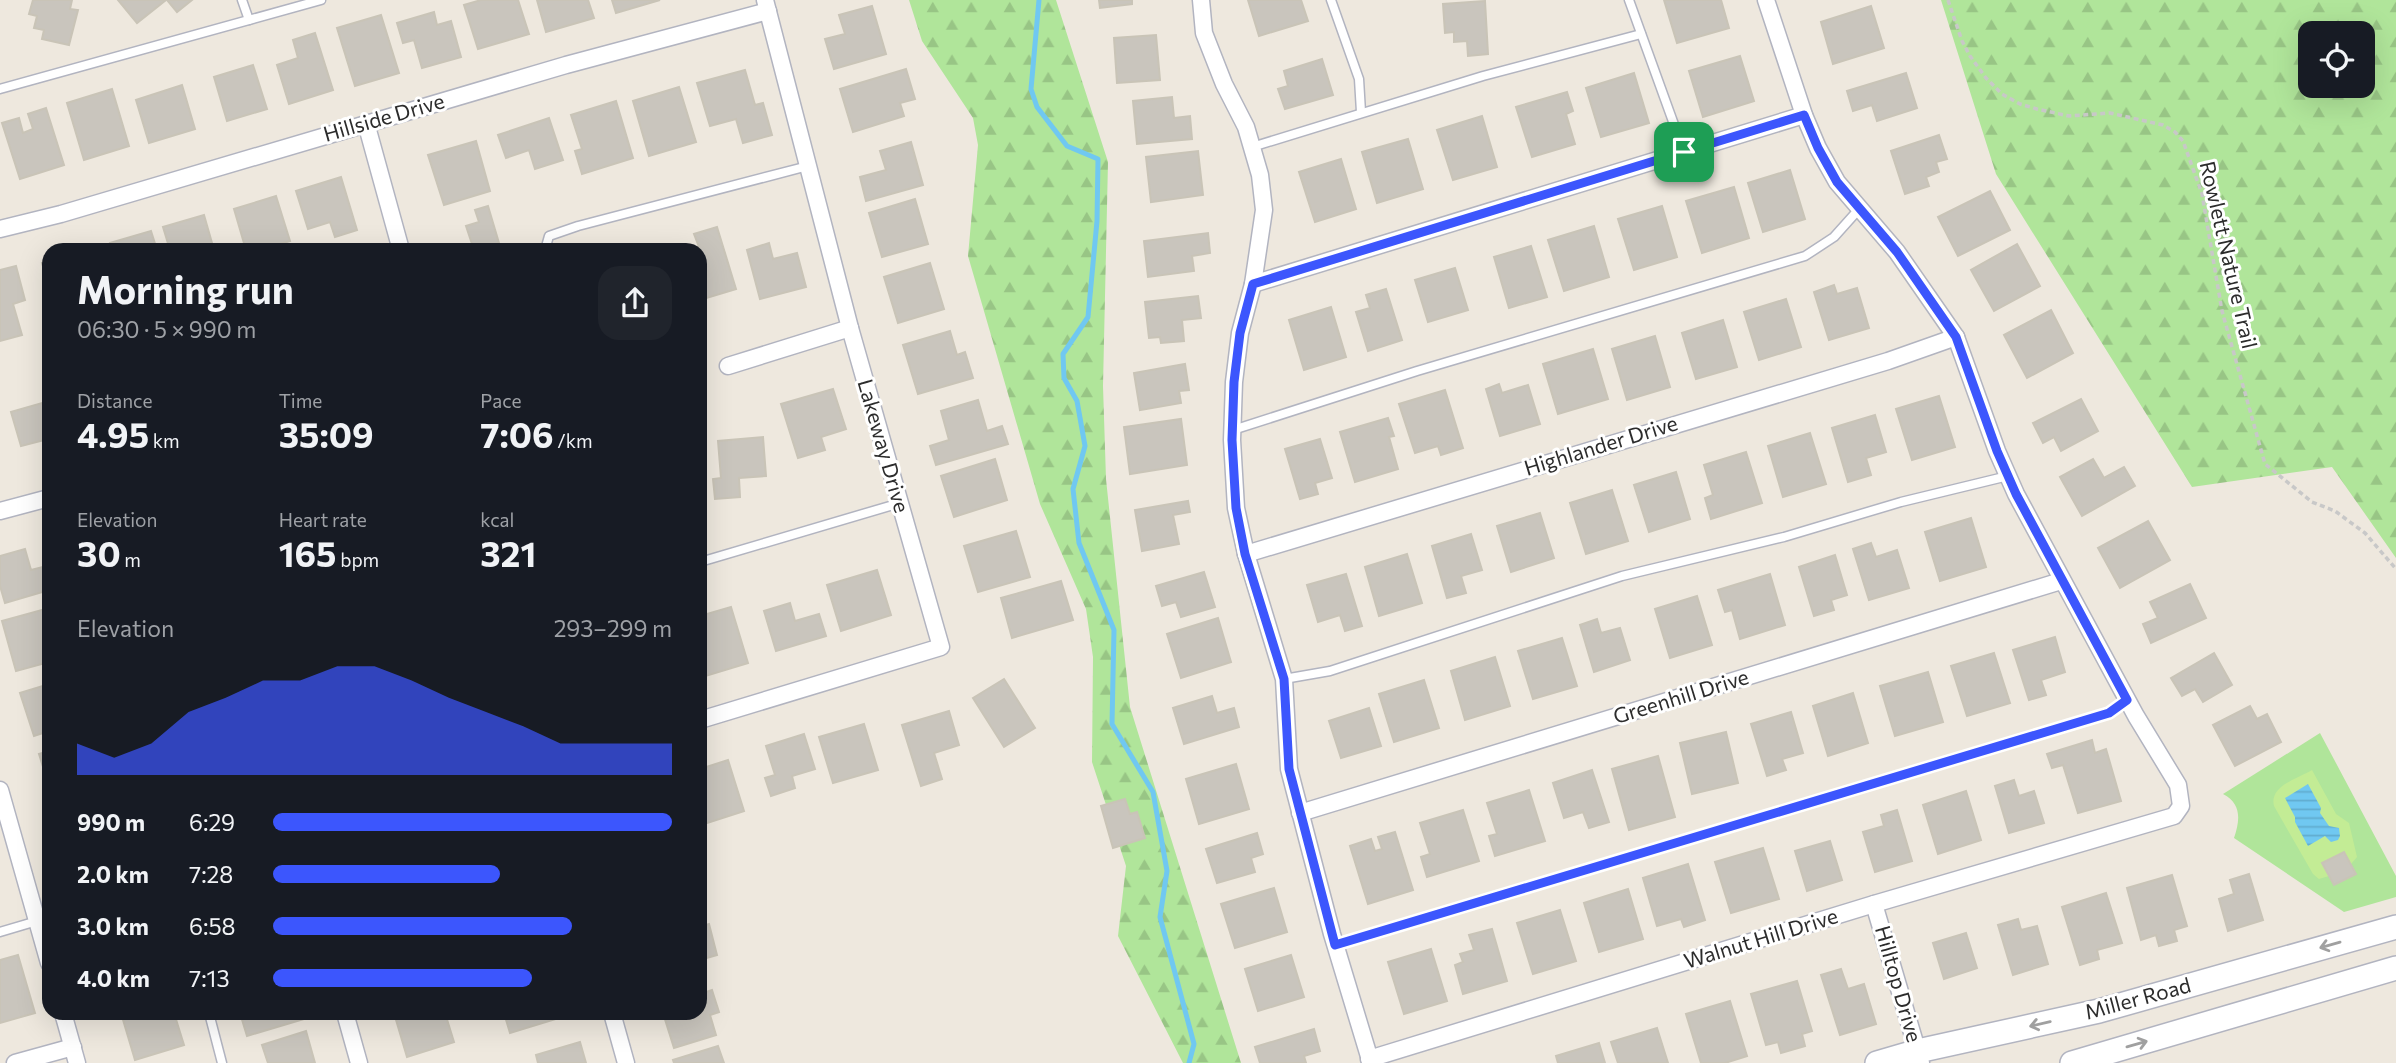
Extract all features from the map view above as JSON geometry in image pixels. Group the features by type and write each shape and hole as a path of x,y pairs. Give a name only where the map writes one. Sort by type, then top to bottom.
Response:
{"main road":[{"name":"Miller Road","path":"1877,1063 1919,1057 2099,1010 2396,927"},
{"name":"Miller Road","path":"2072,1063 2396,968"}],"street":[{"path":"1201,0 1204,33 1224,84 1246,127 1260,175 1264,210 1253,284 1240,333 1234,382 1236,508 1245,554 1284,679 1289,769 1335,945 1370,1061"},
{"path":"1766,0 1804,115 1818,148 1837,182 1897,252 1956,337 2008,476 2061,581 2127,700"},
{"name":"Hillside Drive","path":"0,229 61,214 767,6"},
{"name":"Lakeway Drive","path":"707,718 941,647 850,328 767,6"},
{"path":"1253,284 1804,115"},
{"path":"366,123 399,243"},
{"path":"728,366 850,328"},
{"name":"Highlander Drive","path":"1245,554 1875,365 1956,337"},
{"path":"0,512 42,500"},
{"name":"Greenhill Drive","path":"1300,813 2061,581"},
{"name":"Walnut Hill Drive","path":"1370,1061 1874,904 2174,816 2181,806 2178,785 2127,700"},
{"path":"0,790 42,938"},
{"name":"Hilltop Drive","path":"1874,904 1919,1057"},
{"path":"15,1063 75,1055 65,1020"},
{"path":"347,1020 359,1063"},
{"path":"614,1020 626,1063"}],"lane":[{"path":"242,0 249,20"},
{"path":"0,89 321,0"},
{"path":"1331,0 1359,79 1361,112"},
{"path":"1629,0 1684,152"},
{"path":"1252,147 1361,112 1641,34"},
{"path":"547,243 549,236 578,226 808,166"},
{"path":"1233,430 1417,370 1805,256 1834,237 1860,208"},
{"path":"1284,679 1330,671 1622,576 1784,537 1901,502 2008,476"},
{"path":"707,560 900,503"},
{"path":"1335,945 2109,713 2127,700"},
{"path":"0,932 37,921"},
{"path":"211,1020 222,1063"}],"path":[{"name":"Rowlett Nature Trail","path":"1948,0 1970,56 2002,94 2020,104 2069,116 2110,113 2163,125 2183,141 2202,194 2222,311 2265,464 2312,502 2335,511 2365,533 2396,569"}],"green space":[{"path":"909,0 1056,0 1108,162 1103,386 1106,479 1130,707 1241,1063 1183,1063 1118,936 1126,866 1092,762 1093,657 1086,609 1040,504 968,256 978,145 973,118 922,41"},
{"path":"1941,0 2396,0 2396,558 2332,467 2192,487 1996,174"},
{"path":"2320,733 2396,876 2396,897 2344,912 2234,838 2238,813 2234,803 2223,794"},
{"path":"2312,770 2336,814 2349,823 2357,857 2351,864 2344,852 2322,863 2329,876 2319,879 2313,874 2274,806 2276,793 2280,788"}],"water":[{"path":"2308,784 2321,808 2320,813 2329,826 2339,828 2338,840 2331,842 2325,836 2308,846 2295,822 2285,798"}],"building":[{"path":"33,0 72,0 70,9 78,10 69,45 42,39 44,30 34,28 37,16 29,14"},
{"path":"118,0 166,0 137,23"},
{"path":"167,0 192,0 177,12"},
{"path":"481,0 518,0 529,34 478,49 464,5"},
{"path":"537,0 588,0 594,18 546,32"},
{"path":"612,0 660,0 616,13"},
{"path":"1099,0 1132,0 1132,4 1100,8"},
{"path":"1248,0 1301,0 1308,21 1259,36"},
{"path":"1664,0 1721,0 1729,28 1677,43"},
{"path":"1485,1 1488,54 1468,56 1467,41 1454,42 1454,32 1445,33 1443,4"},
{"path":"872,6 886,54 834,69 825,39 845,34 839,15"},
{"path":"1871,6 1884,48 1833,64 1821,22"},
{"path":"434,12 437,25 451,21 461,57 422,68 414,40 403,43 397,23"},
{"path":"381,15 399,73 355,86 337,28"},
{"path":"315,33 333,90 289,104 277,65 298,58 293,40"},
{"path":"1156,35 1160,80 1117,83 1114,38"},
{"path":"1740,56 1754,101 1703,117 1689,71"},
{"path":"1322,59 1333,95 1285,109 1278,89 1288,86 1284,71"},
{"path":"253,65 267,109 227,121 214,77"},
{"path":"906,69 915,99 900,103 904,116 853,132 840,89"},
{"path":"745,70 755,105 763,103 772,135 743,143 736,119 710,126 697,83"},
{"path":"1634,73 1649,123 1601,137 1586,88"},
{"path":"1906,73 1917,108 1877,121 1872,105 1853,111 1847,91"},
{"path":"182,85 195,129 149,143 136,100"},
{"path":"679,87 696,142 649,156 633,101"},
{"path":"112,89 129,146 84,160 67,103"},
{"path":"1567,92 1573,111 1566,114 1575,144 1532,157 1516,107"},
{"path":"1172,97 1174,118 1190,116 1192,139 1137,144 1133,101"},
{"path":"616,101 633,158 582,174 575,151 582,149 571,115"},
{"path":"46,108 64,165 20,179 2,123 19,118 23,133 33,129 28,114"},
{"path":"1482,116 1497,167 1453,180 1437,130"},
{"path":"549,118 563,160 535,169 529,150 506,158 498,135"},
{"path":"1939,135 1947,159 1936,162 1939,172 1926,177 1929,186 1905,194 1891,151"},
{"path":"1408,139 1423,189 1377,203 1362,152"},
{"path":"476,141 490,191 444,205 428,155"},
{"path":"911,142 923,185 866,201 860,177 886,170 880,151"},
{"path":"1198,151 1203,195 1151,202 1146,157"},
{"path":"1341,159 1356,209 1315,222 1299,172"},
{"path":"1790,170 1805,219 1763,232 1748,183"},
{"path":"341,177 357,230 335,237 330,222 308,229 296,191"},
{"path":"1734,187 1749,238 1702,253 1686,201"},
{"path":"1990,191 2010,230 1958,256 1938,217"},
{"path":"276,196 290,241 244,243 234,209"},
{"path":"915,199 928,244 882,257 869,213"},
{"path":"488,206 499,243 472,243 466,226 479,222 475,210"},
{"path":"1662,206 1677,257 1634,270 1618,219"},
{"path":"204,215 212,243 168,243 163,227"},
{"path":"1594,226 1609,277 1564,291 1548,240"},
{"path":"717,227 736,289 707,298 707,243 697,243 694,234"},
{"path":"151,231 155,243 110,243"},
{"path":"1208,233 1210,253 1192,256 1194,271 1148,277 1144,241"},
{"path":"769,243 773,259 797,253 806,287 760,299 747,250"},
{"path":"2017,244 2040,286 1994,311 1971,270"},
{"path":"1531,246 1547,297 1509,308 1494,257"},
{"path":"930,263 944,309 898,323 884,277"},
{"path":"16,266 25,300 13,304 22,335 0,341 0,270"},
{"path":"1455,268 1468,310 1428,322 1415,280"},
{"path":"1834,285 1837,294 1857,288 1869,328 1829,340 1814,292"},
{"path":"1386,289 1402,340 1368,351 1356,312 1370,308 1366,295"},
{"path":"1198,296 1201,318 1182,320 1184,341 1161,343 1160,337 1149,338 1145,302"},
{"path":"1786,299 1801,347 1759,360 1744,312"},
{"path":"1331,307 1346,357 1304,370 1289,320"},
{"path":"2051,310 2073,353 2027,378 2004,335"},
{"path":"1723,320 1737,367 1696,379 1682,333"},
{"path":"950,331 957,355 965,352 973,378 918,394 903,345"},
{"path":"1655,336 1670,387 1627,400 1612,349"},
{"path":"1593,349 1608,399 1558,414 1543,364"},
{"path":"1185,364 1189,390 1179,391 1181,403 1140,410 1134,373"},
{"path":"1499,384 1502,393 1528,385 1540,424 1500,436 1486,389"},
{"path":"833,389 846,429 821,437 825,450 798,458 781,404"},
{"path":"1445,390 1463,448 1441,455 1438,446 1415,453 1399,404"},
{"path":"1939,396 1955,447 1912,460 1896,409"},
{"path":"2081,399 2098,431 2061,451 2054,437 2043,443 2033,423"},
{"path":"978,400 987,431 1002,426 1008,444 936,465 930,446 949,440 941,411"},
{"path":"42,403 42,441 21,446 11,412"},
{"path":"1875,415 1886,452 1866,458 1871,475 1848,482 1832,428"},
{"path":"1388,418 1394,436 1389,437 1398,469 1355,482 1340,432"},
{"path":"1181,419 1187,465 1130,474 1124,427"},
{"path":"1810,433 1826,484 1783,497 1768,446"},
{"path":"763,437 766,476 739,478 740,497 715,499 713,479 721,478 718,441"},
{"path":"1320,439 1332,478 1315,483 1318,494 1300,499 1285,449"},
{"path":"1746,452 1762,503 1711,519 1705,498 1713,495 1704,465"},
{"path":"995,459 1007,500 954,517 941,476"},
{"path":"2093,459 2104,478 2124,467 2135,486 2082,516 2060,477"},
{"path":"1676,472 1690,519 1649,532 1634,485"},
{"path":"1612,490 1628,541 1586,554 1570,503"},
{"path":"1188,501 1190,512 1173,515 1179,544 1142,551 1135,510"},
{"path":"1540,513 1554,558 1511,572 1497,526"},
{"path":"1971,518 1986,567 1940,581 1925,532"},
{"path":"2148,521 2170,560 2120,588 2098,548"},
{"path":"1016,531 1030,577 978,592 964,546"},
{"path":"1471,534 1482,570 1461,576 1466,593 1447,598 1432,546"},
{"path":"1871,543 1876,557 1897,550 1909,588 1869,600 1853,549"},
{"path":"25,549 31,570 42,567 42,592 5,603 0,586 0,556"},
{"path":"1407,554 1422,603 1379,616 1365,567"},
{"path":"1835,555 1847,595 1831,600 1834,610 1814,616 1799,567"},
{"path":"877,570 891,615 841,631 827,585"},
{"path":"1204,572 1215,607 1181,617 1176,602 1162,606 1156,586"},
{"path":"1346,574 1362,626 1345,631 1340,615 1318,622 1307,585"},
{"path":"1770,574 1785,625 1740,639 1732,610 1725,612 1718,590"},
{"path":"1061,581 1073,620 1012,638 1001,598"},
{"path":"2190,584 2206,618 2151,643 2143,624 2158,618 2150,602"},
{"path":"1697,596 1712,645 1670,658 1655,609"},
{"path":"790,603 795,621 819,614 826,636 776,651 764,611"},
{"path":"731,607 748,663 707,675 707,614"},
{"path":"42,610 42,664 16,671 2,621"},
{"path":"1218,618 1231,662 1181,678 1167,634"},
{"path":"1597,619 1601,633 1620,628 1630,660 1594,672 1580,625"},
{"path":"2055,637 2065,672 2041,680 2046,695 2029,700 2013,650"},
{"path":"1562,638 1577,686 1533,699 1518,651"},
{"path":"1994,653 2010,703 1967,716 1951,666"},
{"path":"2214,653 2232,685 2203,702 2195,689 2182,696 2171,678"},
{"path":"1495,657 1510,706 1465,720 1451,671"},
{"path":"1928,672 1943,722 1895,736 1880,686"},
{"path":"1004,679 1035,728 1004,747 973,698"},
{"path":"1424,680 1439,728 1394,742 1379,694"},
{"path":"42,686 42,733 34,736 20,693"},
{"path":"1853,693 1868,743 1828,756 1813,706"},
{"path":"1212,696 1217,713 1234,708 1239,727 1184,744 1173,708"},
{"path":"2250,706 2257,719 2267,714 2281,742 2235,766 2213,725"},
{"path":"1369,708 1381,746 1341,758 1329,721"},
{"path":"949,711 959,745 934,753 942,779 921,786 902,725"},
{"path":"1791,712 1803,753 1782,759 1786,770 1767,776 1751,724"},
{"path":"864,724 878,770 833,783 819,737"},
{"path":"1726,732 1738,783 1692,794 1680,743"},
{"path":"804,734 815,769 792,776 795,788 771,796 765,778 775,775 766,746"},
{"path":"2092,740 2095,753 2106,749 2121,801 2078,813 2063,765 2052,768 2047,754"},
{"path":"1658,756 1675,817 1629,830 1612,769"},
{"path":"728,760 744,811 707,823 707,767"},
{"path":"1236,764 1249,809 1199,824 1186,779"},
{"path":"1592,770 1609,822 1589,828 1583,812 1564,818 1553,783"},
{"path":"2014,780 2019,796 2034,791 2044,823 2009,833 1995,786"},
{"path":"1529,790 1545,841 1495,856 1489,836 1497,834 1487,803"},
{"path":"1966,791 1981,840 1938,854 1923,805"},
{"path":"1125,799 1130,814 1137,812 1145,838 1113,848 1101,806"},
{"path":"1463,810 1479,861 1427,877 1421,857 1430,854 1420,823"},
{"path":"1897,810 1912,861 1875,872 1863,832 1884,826 1881,815"},
{"path":"1395,832 1413,890 1368,904 1350,846 1371,839 1375,851 1382,849 1378,837"},
{"path":"1257,833 1263,854 1251,858 1255,872 1217,883 1206,849"},
{"path":"1830,841 1842,880 1807,891 1795,851"},
{"path":"1763,848 1779,899 1731,913 1715,862"},
{"path":"2344,852 2356,874 2334,885 2322,863"},
{"path":"1688,864 1705,920 1684,927 1681,919 1657,926 1643,878"},
{"path":"2249,874 2263,920 2228,931 2219,899 2234,894 2230,880"},
{"path":"2172,875 2187,926 2174,930 2177,941 2159,946 2156,935 2141,940 2127,888"},
{"path":"1274,888 1287,932 1235,948 1221,904"},
{"path":"1628,889 1643,939 1599,952 1584,903"},
{"path":"2106,893 2122,943 2097,950 2099,959 2080,965 2062,907"},
{"path":"1560,910 1576,961 1533,974 1517,923"},
{"path":"2018,919 2021,930 2037,926 2048,964 2013,975 1998,925"},
{"path":"709,924 717,955 707,958"},
{"path":"1492,929 1507,981 1463,994 1455,965 1463,962 1460,954 1474,950 1469,935"},
{"path":"1966,933 1977,968 1944,979 1933,943"},
{"path":"1431,949 1447,1001 1404,1014 1388,962"},
{"path":"18,955 35,1013 0,1023 0,960"},
{"path":"1291,955 1304,997 1258,1011 1245,969"},
{"path":"1841,969 1848,989 1864,984 1876,1024 1840,1035 1821,975"},
{"path":"1797,981 1812,1031 1802,1034 1805,1046 1781,1053 1778,1042 1766,1045 1751,994"},
{"path":"712,990 719,1012 710,1015 716,1035 674,1048 665,1020 707,1020 707,992"},
{"path":"1730,1001 1747,1056 1725,1063 1701,1063 1686,1014"},
{"path":"123,1020 176,1020 184,1045 135,1060"},
{"path":"242,1020 300,1020 247,1036"},
{"path":"396,1020 447,1020 454,1042 407,1057"},
{"path":"506,1020 552,1020 510,1033"},
{"path":"1657,1028 1668,1063 1618,1063 1611,1042"},
{"path":"1314,1029 1320,1051 1304,1056 1306,1063 1260,1063 1255,1047"},
{"path":"306,1031 315,1063 268,1063 262,1045"},
{"path":"580,1042 586,1063 538,1063 536,1055"},
{"path":"1599,1043 1605,1063 1558,1063 1556,1056"},
{"path":"718,1046 724,1063 674,1063 673,1060"}],"waterway":[{"path":"1039,0 1031,89 1037,107 1067,146 1098,159 1097,221 1088,317 1063,354 1064,378 1077,401 1085,446 1073,489 1079,543 1114,630 1112,724 1153,792 1167,871 1160,917 1194,1044 1189,1063"}],"route":[{"path":"1804,115 1837,182 1897,252 1956,337 1997,451 2016,494 2127,700 2109,713 1335,945 1289,769 1284,679 1265,611 1245,554 1236,508 1232,440 1234,382 1240,333 1253,284 1684,152 1804,115"}]}
